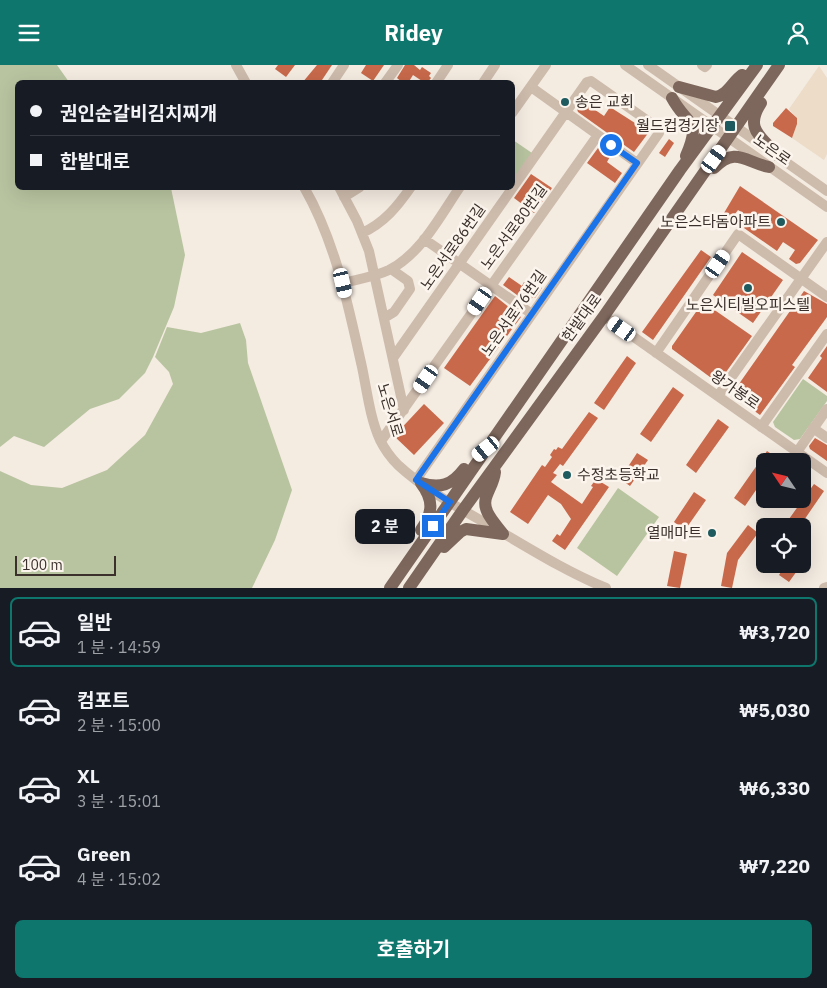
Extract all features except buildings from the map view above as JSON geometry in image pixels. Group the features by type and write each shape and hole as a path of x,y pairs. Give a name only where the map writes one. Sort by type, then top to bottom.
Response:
{"main road":[{"path":"680,87 713,97 721,96 739,77 756,66"},
{"name":"한밭대로","path":"390,588 680,170 756,66"},
{"path":"776,69 768,92 754,113 752,121 759,135 777,155"},
{"name":"한밭대로","path":"410,588 463,511 604,316 776,69"},
{"path":"672,98 694,128 691,146 680,170"},
{"path":"699,181 722,160 732,156 742,156 754,164 769,167"},
{"path":"418,481 439,486 453,481 469,463 486,449"},
{"path":"495,467 494,478 486,496 485,508 504,534"},
{"path":"413,553 419,533 431,511 431,501 418,481"},
{"path":"426,563 460,532 466,529 504,534"}],"street":[{"path":"236,65 244,80"},
{"path":"334,80 344,65"},
{"path":"387,80 398,65"},
{"path":"438,80 448,65"},
{"path":"485,80 495,65"},
{"path":"515,109 546,65"},
{"name":"노은로","path":"625,65 827,207"},
{"name":"노은로","path":"648,65 827,191"},
{"path":"702,65 705,67 707,65"},
{"name":"노은서로86번길","path":"515,185 587,82 591,81"},
{"name":"노은서로76번길","path":"418,481 659,133 658,129 591,81"},
{"path":"531,87 637,163"},
{"name":"노은서로80번길","path":"381,441 598,135"},
{"name":"노은서로","path":"306,190 319,213 343,283 372,414 381,441 396,464 463,511 569,572 606,588"},
{"path":"340,190 369,251 404,410"},
{"path":"344,197 355,190"},
{"path":"362,233 387,217 409,190"},
{"path":"343,283 374,276 391,269 403,260 424,239 458,190"},
{"name":"노은서로86번길","path":"393,358 511,190"},
{"path":"656,353 738,235 827,297"},
{"path":"424,239 532,314"},
{"path":"718,396 827,242"},
{"path":"384,318 394,312 410,289 408,281 391,269"},
{"name":"왕가봉로","path":"604,316 827,473"},
{"path":"761,427 827,334"},
{"path":"797,452 827,409"},
{"path":"814,428 827,438"}],"green space":[{"path":"0,65 57,65 68,80 15,80 15,190 171,190 185,255 174,307 145,373 119,399 90,409 44,447 14,436 0,447"},
{"path":"515,141 532,153 515,178"},
{"path":"240,323 246,340 248,363 292,490 275,540 252,588 0,588 0,471 31,485 62,488 107,470 145,435 173,384 169,372 155,357 167,327 201,333"},
{"path":"803,379 827,396 827,401 800,439 794,440 775,427 773,422"},
{"path":"618,488 659,517 617,576 577,548"}],"shaded area":[{"path":"819,66 827,78 827,154 824,160 792,138 797,118 789,109"}],"place":[{"name":"송은 교회","path":"565,102"},
{"name":"월드컵경기장","path":"730,126"},
{"name":"노은스타돔아파트","path":"781,222"},
{"name":"노은시티빌오피스텔","path":"748,288"},
{"name":"수정초등학교","path":"567,475"},
{"name":"열매마트","path":"712,533"}],"route":[{"path":"433,526 450,502 416,480 637,163 611,145"}]}
